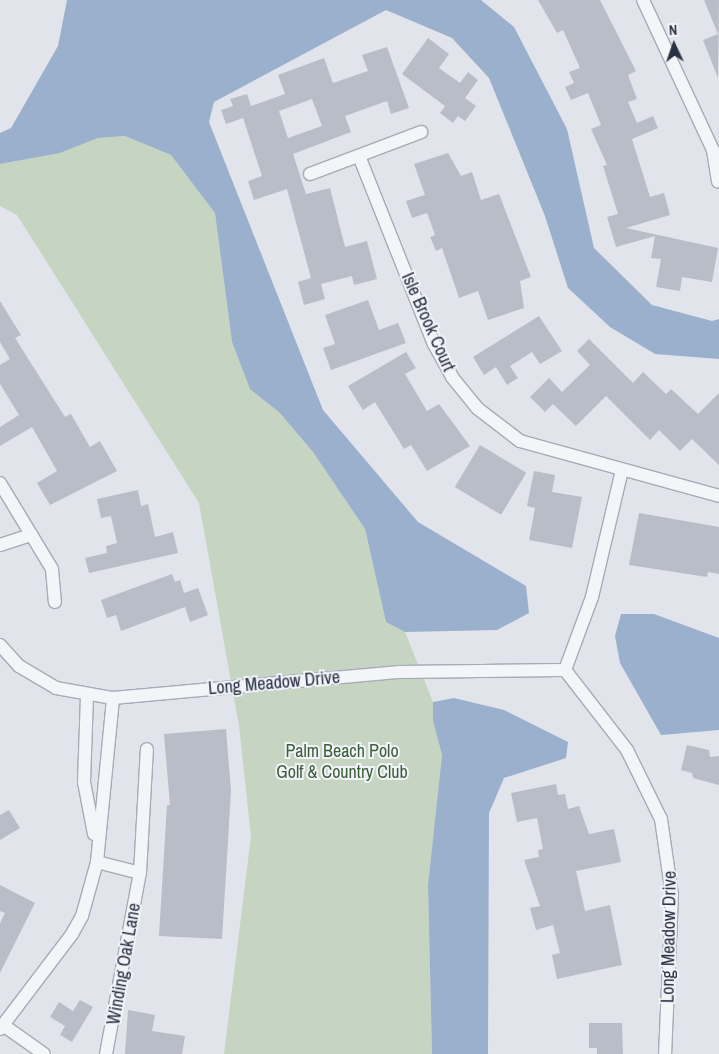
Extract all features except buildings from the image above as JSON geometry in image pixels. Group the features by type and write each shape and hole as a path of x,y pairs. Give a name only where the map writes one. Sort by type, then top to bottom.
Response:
{"street":[{"path":"643,0 713,150 718,182"},
{"path":"310,174 421,132"},
{"name":"Isle Brook Court","path":"359,156 434,344 468,398 520,441 719,496"},
{"path":"565,670 592,597 622,470"},
{"path":"0,483 52,569 55,602"},
{"path":"0,545 31,535"},
{"name":"Long Meadow Drive","path":"0,645 37,679 87,696 113,698 400,672 565,670 631,756 661,819 669,851 672,895 666,1054"},
{"path":"87,696 84,782 97,846"},
{"path":"44,1054 2,1027 72,934 86,903 96,862 113,698"},
{"name":"Winding Oak Lane","path":"106,1054 140,873 147,749"},
{"path":"96,862 140,873"}],"green space":[{"name":"Palm Beach Polo Golf & Country Club","path":"125,136 171,155 215,213 232,342 250,388 279,412 313,452 365,529 386,622 405,632 433,702 433,721 442,755 428,885 432,1054 224,1054 251,836 239,726 199,503 17,215 0,206 0,164 60,153 98,138"}],"water":[{"path":"67,0 481,0 514,27 567,129 594,248 652,305 712,321 719,319 719,359 655,354 610,327 568,288 545,216 489,78 452,38 386,10 214,102 209,122 323,410 418,522 526,586 529,613 497,630 405,632 386,622 365,529 313,452 279,412 250,389 232,342 215,213 171,155 125,136 98,138 60,153 0,164 0,133 11,128 58,46"},
{"path":"621,614 654,614 719,638 719,730 661,735 620,663 615,636"},
{"path":"454,698 504,710 568,742 566,758 504,778 489,813 488,1054 432,1054 428,885 442,755 433,721 433,702"}]}
